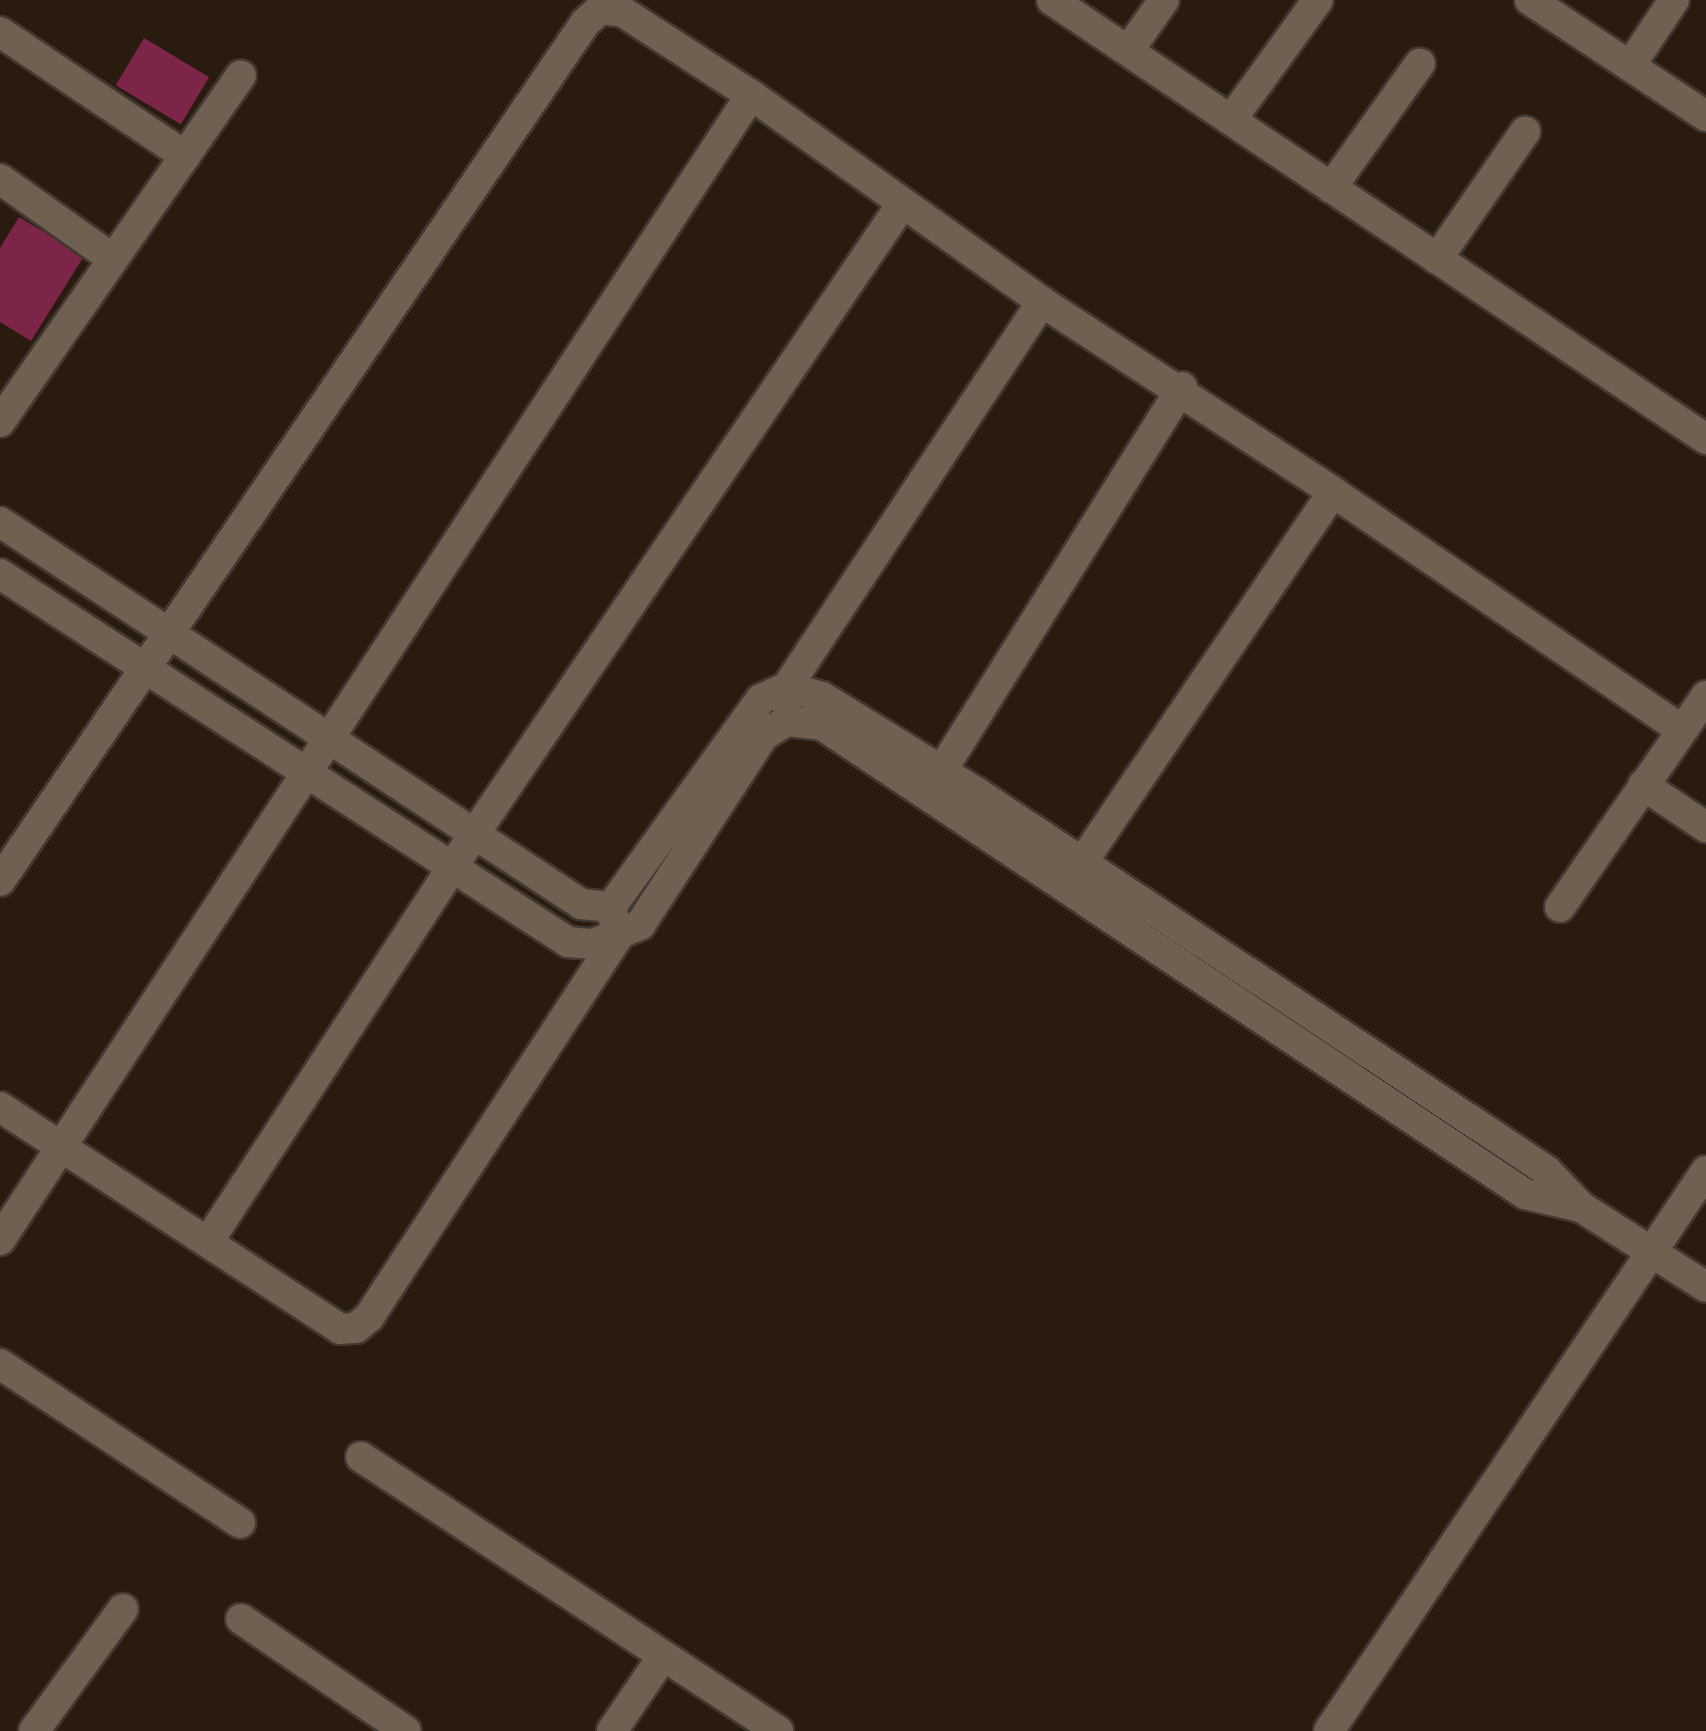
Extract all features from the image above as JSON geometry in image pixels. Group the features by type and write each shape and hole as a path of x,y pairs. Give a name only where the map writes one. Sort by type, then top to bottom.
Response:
{"street":[{"path":"1052,0 1706,439"},
{"path":"1128,51 1164,0"},
{"path":"1231,120 1318,0"},
{"path":"1530,0 1706,116"},
{"path":"1630,66 1674,0"},
{"path":"0,881 585,23 600,9 623,12 751,95 1042,302 1182,387 1682,730"},
{"path":"0,32 185,156"},
{"path":"1331,188 1420,63"},
{"path":"0,422 240,75"},
{"path":"0,1240 57,1144 308,774 751,95"},
{"path":"1437,259 1525,132"},
{"path":"0,180 112,259"},
{"path":"208,1242 452,867 902,204"},
{"path":"0,1107 340,1329 356,1328 370,1317 618,938 611,907 761,698 786,687 1042,302"},
{"path":"942,770 1182,387"},
{"path":"1082,863 1333,492"},
{"path":"0,522 581,904 611,907"},
{"path":"0,574 568,942 618,938 640,925 764,735 786,720 822,726 1546,1171 1581,1207 1706,1288"},
{"path":"786,687 786,720"},
{"path":"786,687 822,697 942,770 1082,863 1230,979"},
{"path":"1560,907 1706,696"},
{"path":"1643,785 1706,827"},
{"path":"1329,1731 1706,1171"},
{"path":"0,1364 240,1523"},
{"path":"361,1457 778,1731"},
{"path":"34,1731 123,1608"},
{"path":"241,1618 406,1731"},
{"path":"612,1731 663,1656"}],"building":[{"path":"144,38 209,77 181,124 116,85"},
{"path":"19,217 84,256 31,341 0,322 0,248"}]}
